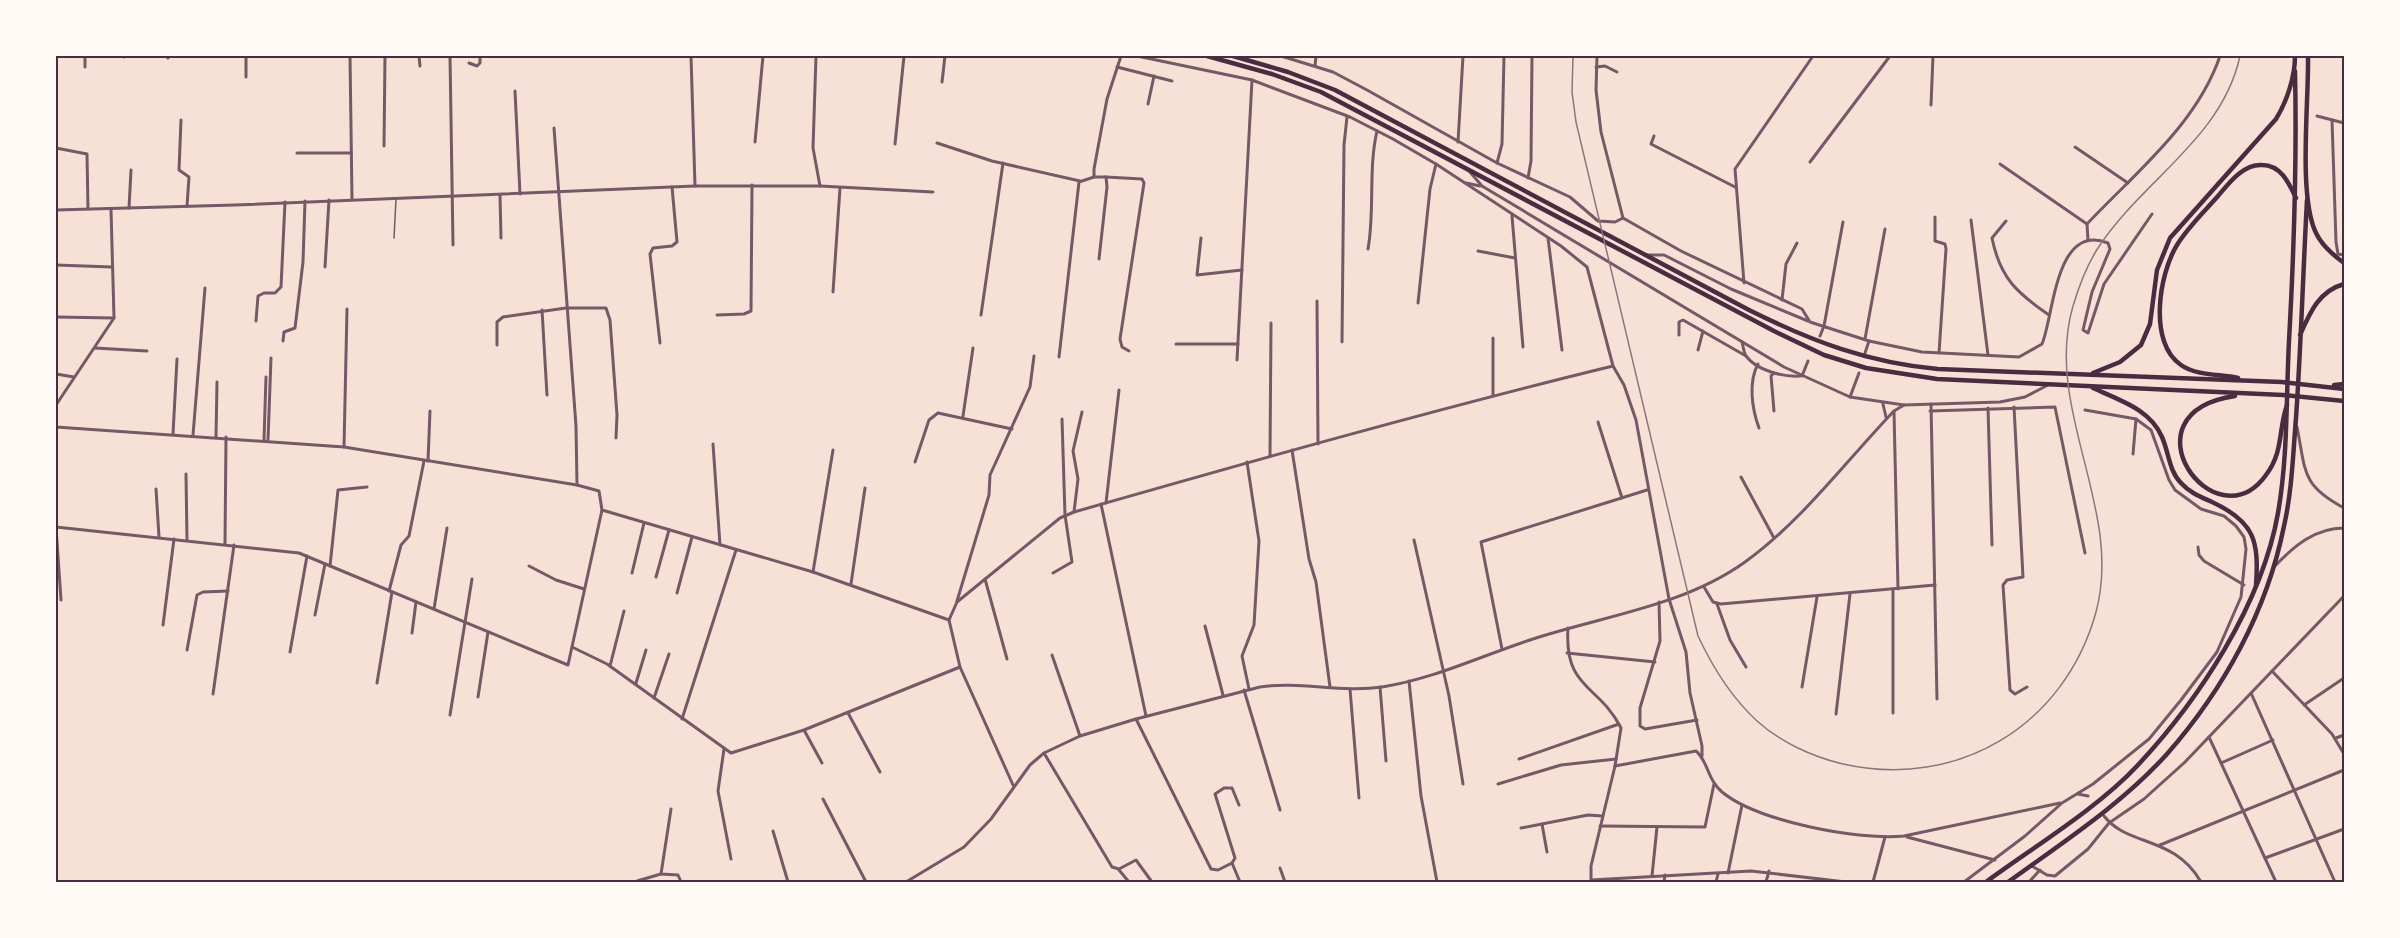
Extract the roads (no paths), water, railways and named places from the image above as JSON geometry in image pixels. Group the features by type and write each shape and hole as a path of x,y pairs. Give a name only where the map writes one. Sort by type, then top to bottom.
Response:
{"main road":[{"path":"1207,56 1289,80 1321,92 1800,344 1850,363 1887,373 1937,379 2283,395 2344,401"},
{"path":"1233,56 1279,69 1335,90 1645,255 1803,336 1868,359 1938,369 2282,382 2344,389"},
{"path":"1986,882 2082,811 2136,767 2185,708 2217,660 2256,586 2278,513 2287,405 2296,198 2295,56"},
{"path":"2008,882 2135,785 2174,745 2214,694 2228,670 2255,617 2274,567 2284,526 2292,474 2307,200 2308,56"},
{"path":"2090,374 2120,362 2141,345 2150,324 2157,270 2170,238 2276,119 2283,107 2295,68"},
{"path":"2250,381 2188,369 2174,359 2163,335 2161,301 2163,280 2173,253 2185,234 2232,180 2248,168 2261,165 2274,168 2284,176 2296,198"},
{"path":"2307,200 2320,240 2331,253 2344,262"},
{"path":"2300,335 2316,303 2328,291 2344,284"},
{"path":"2328,386 2344,384"},
{"path":"2091,387 2142,411 2150,418 2162,437 2172,469 2182,484 2192,493 2234,512 2243,520 2252,534 2256,549 2256,586"},
{"path":"2246,394 2217,399 2195,410 2181,433 2180,451 2184,466 2196,481 2210,491 2227,496 2241,493 2265,476 2281,443 2287,405"}],"street":[{"path":"85,56 85,67"},
{"path":"246,56 246,77"},
{"path":"350,56 352,199"},
{"path":"384,146 385,56"},
{"path":"420,56 420,66"},
{"path":"450,56 453,245"},
{"path":"469,63 477,66 480,63 480,56"},
{"path":"691,56 695,186"},
{"path":"755,142 763,56"},
{"path":"816,56 813,148 820,186"},
{"path":"895,144 904,56"},
{"path":"942,81 945,56"},
{"path":"1094,177 1107,99 1121,56"},
{"path":"1137,56 1252,80 1377,131 1436,164 1548,238 1587,267 1613,366 1624,386 1636,420 1669,599 1686,652 1690,693 1697,720 1702,756 1714,784 1742,805 1799,824 1885,837 1904,836 2062,803"},
{"path":"1281,56 1315,66 1367,90 1497,163 1570,197 1598,221 1616,222 1623,218"},
{"path":"1315,66 1317,56"},
{"path":"1458,142 1463,56"},
{"path":"1497,163 1502,144 1504,56"},
{"path":"1528,178 1531,161 1532,56"},
{"path":"1597,56 1601,132 1623,218 1744,283 1802,309 1810,322"},
{"path":"1744,283 1734,172 1740,159 1813,56"},
{"path":"1810,162 1890,56"},
{"path":"1931,105 1933,56"},
{"path":"2088,240 2087,224 2128,183 2193,108 2220,56"},
{"path":"1596,67 1605,66 1617,72"},
{"path":"1117,67 1172,81"},
{"path":"1148,104 1154,76"},
{"path":"1237,360 1252,80"},
{"path":"515,91 520,195"},
{"path":"2316,116 2344,123"},
{"path":"1342,342 1344,145 1347,117"},
{"path":"181,120 179,170 189,177 187,206"},
{"path":"2332,120 2336,249 2339,256 2344,255"},
{"path":"554,128 576,426 577,484"},
{"path":"1368,249 1373,224 1371,163 1377,131"},
{"path":"1654,136 1651,144 1735,187"},
{"path":"937,143 1003,163 1080,181 1094,177 1142,179 1144,183 1120,339 1122,347 1129,351"},
{"path":"2075,147 2128,183"},
{"path":"56,148 87,154 88,210"},
{"path":"297,153 351,153"},
{"path":"981,315 1003,163"},
{"path":"1418,303 1430,189 1436,164"},
{"path":"2000,164 2087,224"},
{"path":"129,208 131,170"},
{"path":"1470,172 1482,186 1742,342 1802,376 1850,397 1904,405 2000,402 2025,397 2048,385"},
{"path":"1099,259 1106,209 1106,177"},
{"path":"1059,357 1080,181"},
{"path":"1464,183 1482,186"},
{"path":"717,315 744,314 751,311 752,185"},
{"path":"56,210 520,195 695,186 820,186 933,192"},
{"path":"660,343 650,254 654,248 672,246 677,242 672,187"},
{"path":"832,292 840,188"},
{"path":"500,195 501,238"},
{"path":"325,267 328,200"},
{"path":"283,341 284,333 295,328 303,262 305,201"},
{"path":"256,321 258,296 264,292 275,293 281,287 285,202"},
{"path":"56,405 114,318 111,209"},
{"path":"1645,255 1657,253 1664,255 1731,289 1810,322 1902,350 2019,357 2042,344 2065,264 2079,245 2088,240 2108,243 2110,249 2092,292 2084,330 2086,333 2104,284 2152,214"},
{"path":"1512,216 1517,293 1522,312 1523,347"},
{"path":"1935,217 1935,241 1944,244 1946,249 1939,353"},
{"path":"1971,220 1988,355"},
{"path":"2006,220 1992,238 2004,276 2019,293 2049,315"},
{"path":"1820,336 1824,326 1843,222"},
{"path":"1865,352 1885,229"},
{"path":"1201,238 1197,275 1242,270"},
{"path":"1548,238 1562,350"},
{"path":"1782,300 1786,264 1797,243"},
{"path":"1478,251 1515,258"},
{"path":"56,265 112,267"},
{"path":"193,435 205,288"},
{"path":"1317,301 1318,444"},
{"path":"497,345 499,319 542,310 603,306 609,312 617,415 616,438"},
{"path":"344,447 347,309"},
{"path":"542,310 547,395"},
{"path":"56,317 114,318"},
{"path":"1679,335 1681,320 1774,373 1802,376"},
{"path":"1270,456 1271,323"},
{"path":"1698,350 1703,332"},
{"path":"1493,338 1493,396"},
{"path":"1742,342 1746,356"},
{"path":"1176,344 1238,344"},
{"path":"95,348 147,351"},
{"path":"963,416 973,348"},
{"path":"1013,785 960,667 950,620 988,495 990,475 1030,387 1034,356"},
{"path":"266,441 271,358"},
{"path":"173,434 177,359"},
{"path":"1802,376 1808,361"},
{"path":"1758,364 1752,375 1754,413 1759,428"},
{"path":"957,602 1065,515 1247,462 1613,366"},
{"path":"1773,411 1771,376 1774,373"},
{"path":"1850,397 1859,373"},
{"path":"56,374 75,377"},
{"path":"266,377 266,441"},
{"path":"216,437 217,382"},
{"path":"1106,503 1119,390"},
{"path":"1881,403 1886,408 1886,419"},
{"path":"1931,404 1937,699"},
{"path":"906,882 964,847 990,819 1013,785 1044,753 1080,736 1223,695 1276,684 1350,688 1380,687 1409,681 1502,649 1704,587 1748,560 1774,538 1886,419 1904,405"},
{"path":"2014,407 2023,577 2007,580 2003,585 2010,690 2014,694 2027,687"},
{"path":"1930,411 2055,407 2085,554"},
{"path":"1988,408 1992,545"},
{"path":"1964,882 1995,860 2062,803 2136,750 2181,700 2217,652 2244,585 2246,549 2240,531 2224,516 2201,509 2175,490 2169,480 2151,430 2136,419 2085,410"},
{"path":"377,682 390,591 401,545 409,536 426,461 430,411"},
{"path":"1894,411 1898,589"},
{"path":"915,462 932,416 941,412 1012,429"},
{"path":"1074,512 1078,479 1073,451 1082,412"},
{"path":"1053,573 1072,561 1065,515 1062,419"},
{"path":"2133,454 2136,419"},
{"path":"2295,420 2308,481 2314,489 2344,508"},
{"path":"1598,423 1622,498"},
{"path":"56,427 344,447 577,484 599,491 602,510 568,665 307,556 288,551 56,527 61,600"},
{"path":"225,544 226,438"},
{"path":"713,444 720,545"},
{"path":"813,572 833,450"},
{"path":"1292,450 1305,540 1316,582 1330,687"},
{"path":"1247,462 1259,541 1254,625 1242,656 1246,690 1280,810"},
{"path":"186,474 187,540"},
{"path":"1741,477 1774,538"},
{"path":"330,566 338,490 343,487 368,487"},
{"path":"851,584 865,488"},
{"path":"156,489 159,537"},
{"path":"1502,649 1481,542 1648,490"},
{"path":"1101,504 1146,716"},
{"path":"602,510 851,584 950,620"},
{"path":"632,573 644,523"},
{"path":"434,609 447,528"},
{"path":"2274,567 2292,549 2314,534 2344,528"},
{"path":"656,578 669,530"},
{"path":"677,593 692,537"},
{"path":"163,625 174,539"},
{"path":"1414,540 1443,671 1463,784"},
{"path":"213,694 234,545"},
{"path":"2198,548 2199,555 2204,561 2244,585"},
{"path":"682,719 736,550"},
{"path":"290,652 307,556"},
{"path":"315,615 325,564"},
{"path":"530,566 556,580 584,589"},
{"path":"450,715 472,579"},
{"path":"985,579 1007,659"},
{"path":"1717,604 1935,585"},
{"path":"1704,587 1709,598 1717,604 1730,640 1746,667"},
{"path":"1893,590 1893,712"},
{"path":"187,650 197,595 203,592 228,591"},
{"path":"1836,714 1850,594"},
{"path":"2032,865 2050,876 2064,871 2088,849 2109,823 2163,783 2344,596"},
{"path":"1802,687 1817,597"},
{"path":"412,633 416,602"},
{"path":"1659,602 1661,632 1655,662 1640,708 1640,726 1645,729 1697,720"},
{"path":"610,666 624,611"},
{"path":"1205,626 1223,695"},
{"path":"1568,628 1567,653 1572,667 1619,724 1621,730 1615,766 1600,826 1591,881 1665,875 1770,871 1846,882"},
{"path":"478,697 488,632"},
{"path":"572,647 610,666 724,749 737,753 804,730 960,667"},
{"path":"636,684 646,650"},
{"path":"1567,653 1655,662"},
{"path":"654,698 669,654"},
{"path":"1052,655 1080,736"},
{"path":"2272,671 2336,738 2344,754"},
{"path":"2304,705 2344,678"},
{"path":"1409,681 1421,796 1437,882"},
{"path":"1380,687 1386,761"},
{"path":"1350,688 1359,798"},
{"path":"2251,693 2335,882"},
{"path":"847,712 880,772"},
{"path":"1136,719 1211,869 1218,870 1232,863 1235,858 1215,794 1224,788 1232,788 1239,805"},
{"path":"1519,759 1619,724"},
{"path":"804,730 822,763"},
{"path":"2336,738 2344,735"},
{"path":"2209,736 2276,882"},
{"path":"2221,763 2273,740"},
{"path":"724,749 718,791 731,859"},
{"path":"1615,766 1691,750 1702,756"},
{"path":"1044,753 1108,862 1119,869 1129,882"},
{"path":"1498,784 1561,765 1616,759"},
{"path":"2160,845 2344,770"},
{"path":"1600,826 1705,826 1714,784"},
{"path":"2076,794 2088,796"},
{"path":"823,799 866,882"},
{"path":"1728,873 1742,805"},
{"path":"661,874 671,809"},
{"path":"1521,828 1588,815 1602,816"},
{"path":"2104,816 2109,823 2160,845 2185,862 2201,882"},
{"path":"1542,824 1547,852"},
{"path":"1652,876 1658,827"},
{"path":"2265,858 2344,829"},
{"path":"773,831 788,882"},
{"path":"1904,836 1995,860"},
{"path":"1873,882 1885,837"},
{"path":"1119,869 1136,860 1152,882"},
{"path":"1232,863 1240,882"},
{"path":"1280,868 1285,882"},
{"path":"2029,882 2040,870"},
{"path":"1766,882 1770,871"},
{"path":"1716,882 1718,873"},
{"path":"637,880 661,874 678,875 681,882"},
{"path":"1664,882 1665,875"}],"lane":[{"path":"394,238 396,198"}],"railway":[{"path":"1573,56 1572,92 1576,122 1698,636 1716,671 1731,692 1766,729 1797,748 1820,757 1843,764 1886,770 1927,767 1965,757 2001,740 2033,717 2060,687 2081,652 2096,612 2102,574 2100,535 2074,421 2068,383 2067,344 2073,306 2090,261 2098,248 2136,201 2199,135 2231,85 2240,56"}]}
